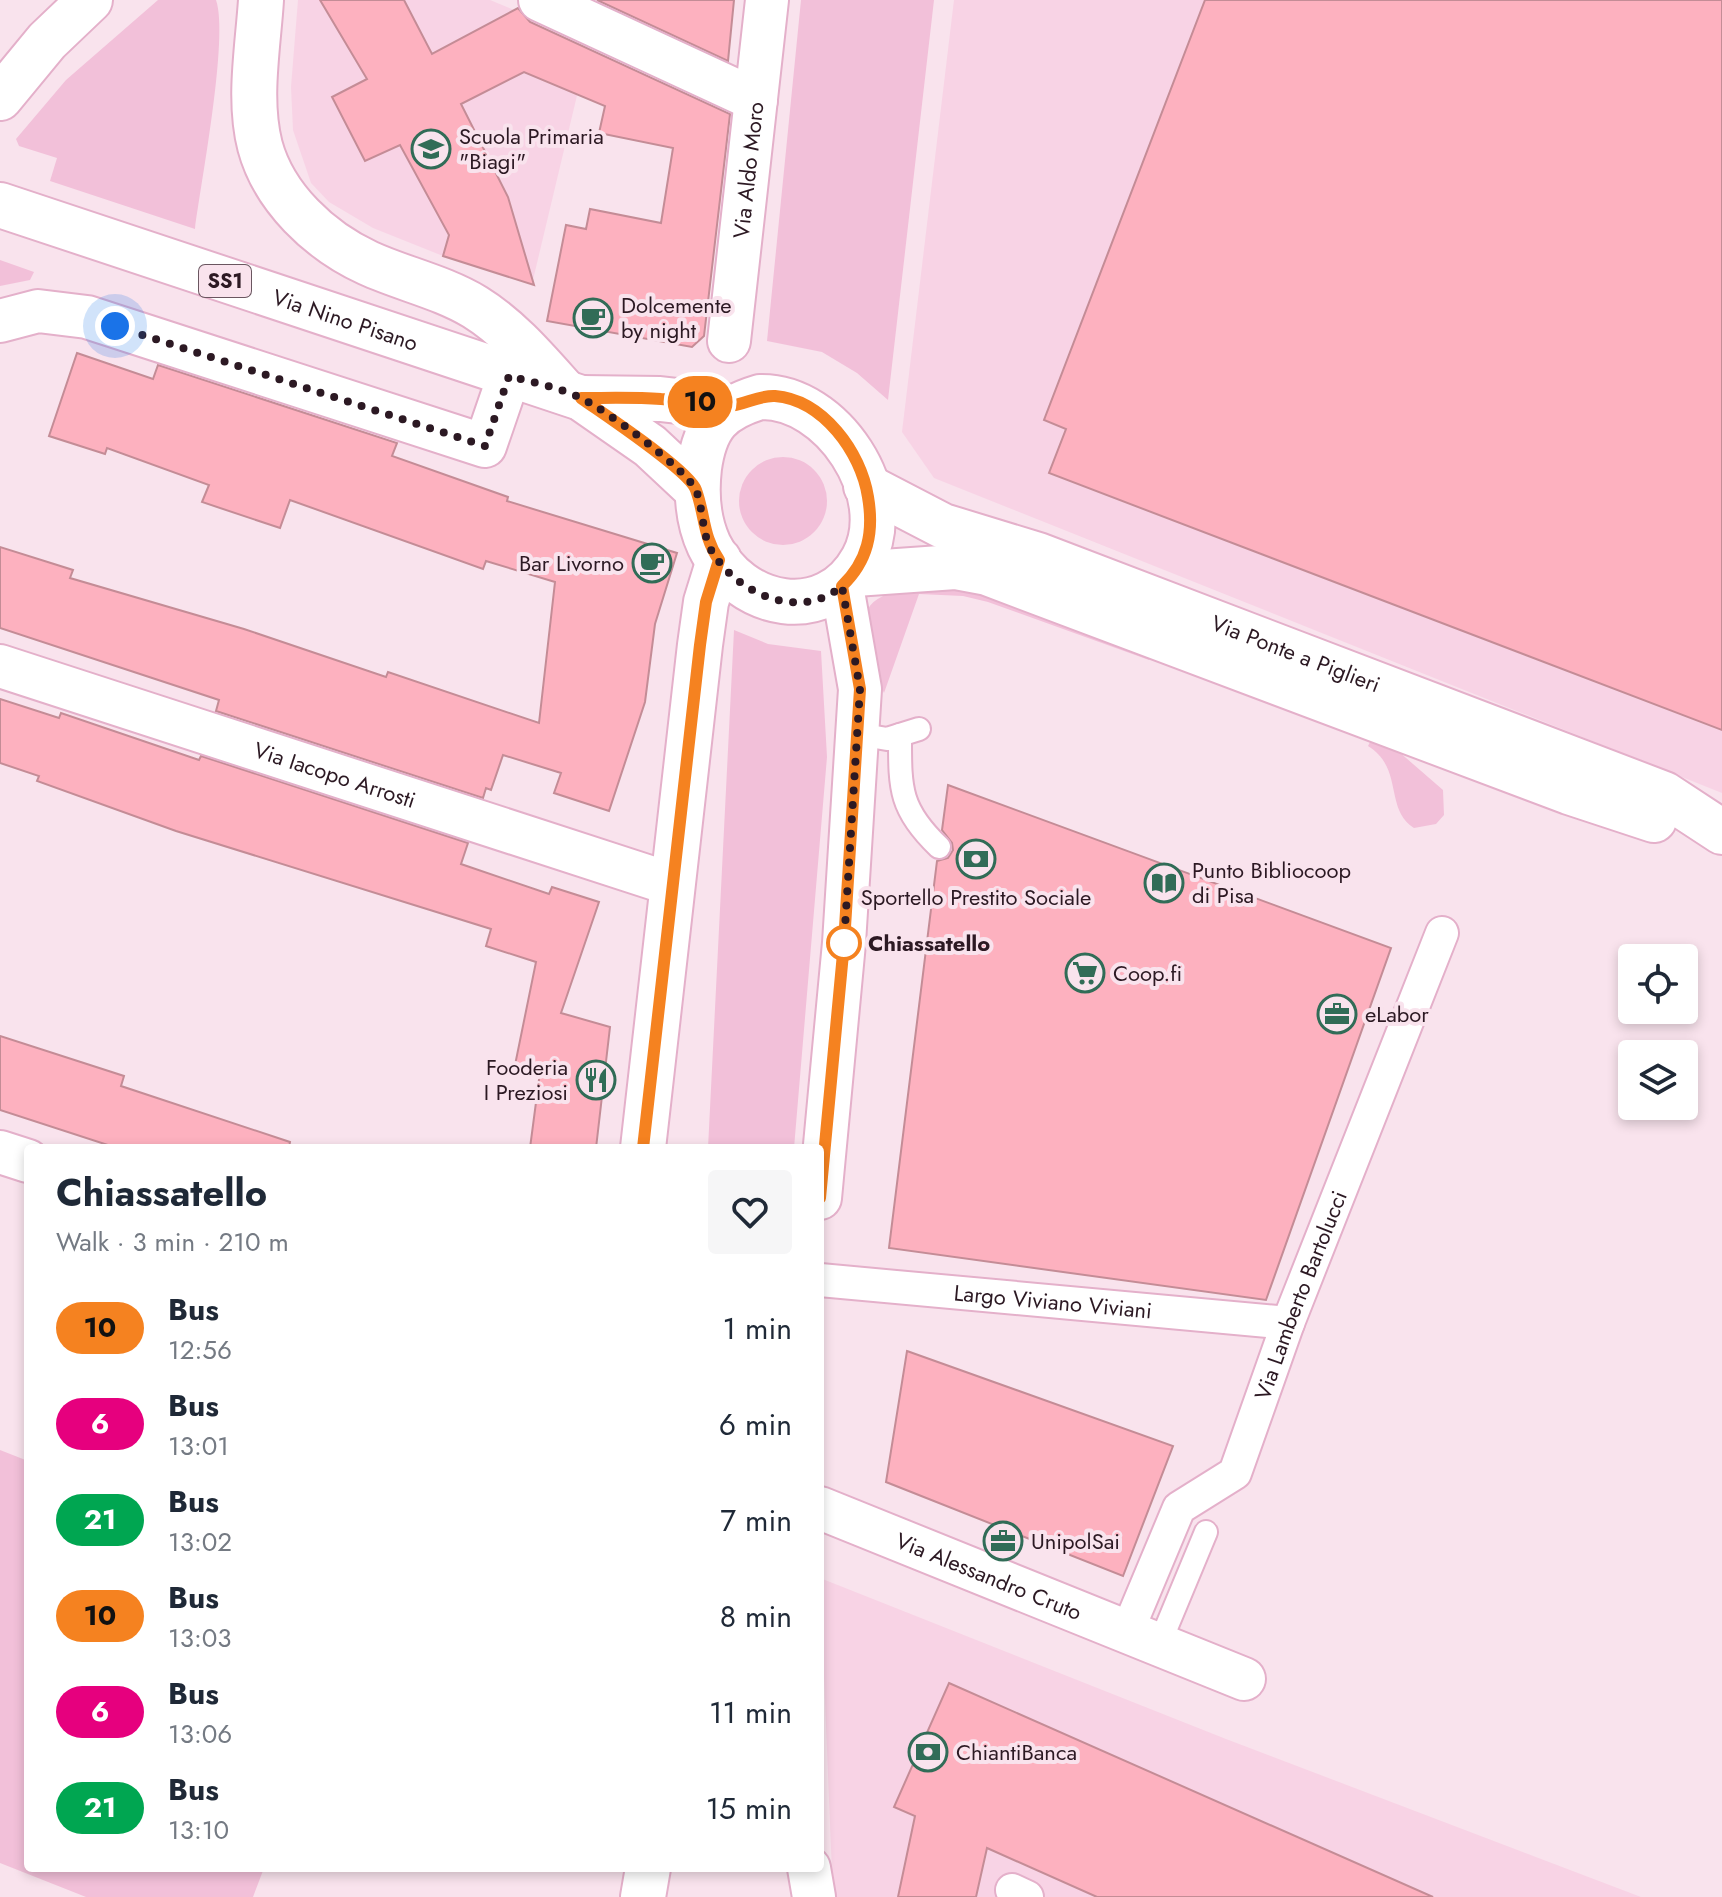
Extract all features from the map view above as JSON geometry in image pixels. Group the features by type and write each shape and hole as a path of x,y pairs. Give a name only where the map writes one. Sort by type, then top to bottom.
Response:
{"main road":[{"path":"0,98 47,41 90,0"},
{"path":"261,0 257,128 266,163 283,193 312,225 344,250 478,309 573,395"},
{"name":"Via Nino Pisano","path":"0,205 573,395 660,399 731,407"},
{"name":"Via Nino Pisano","path":"573,395 650,446 696,489"},
{"name":"SS1","path":"731,407 774,396 804,405 825,419 845,442 866,486 871,529 866,554 848,580"},
{"path":"731,407 708,434 696,489 704,532 719,560 755,591 790,603 818,600 848,580"},
{"name":"Via Ponte a Piglieri","path":"866,486 943,526 1038,555 1664,794 1720,831"},
{"path":"643,1144 700,645 706,602 719,560"},
{"name":"Via Ponte a Piglieri","path":"848,580 955,567 987,573 1569,792 1659,822 1720,831"},
{"path":"643,1897 647,1872"}],"street":[{"path":"540,0 756,100"},
{"name":"Via Aldo Moro","path":"729,341 767,0"},
{"path":"0,321 47,311 87,317 485,446 509,376"},
{"path":"824,1156 844,943 860,689 848,580"},
{"name":"Via Iacopo Arrosti","path":"0,666 671,884"},
{"name":"Via Lamberto Bartolucci","path":"1143,1638 1179,1508 1235,1473 1288,1323 1442,933"},
{"path":"0,1152 24,1160"},
{"name":"Largo Viviano Viviani","path":"824,1280 1288,1323"},
{"name":"Via Alessandro Cruto","path":"824,1510 1244,1679"},
{"path":"810,1872 814,1897"}],"lane":[{"path":"858,734 887,739 910,732 899,773 904,802 915,823 939,847"},
{"path":"1143,1638 1206,1532"}],"shaded area":[{"path":"158,0 216,0 219,19 217,76 195,229 50,181 57,158 19,146 16,139 66,80"},
{"name":"Scuola Primaria \"Biagi\"","path":"298,0 490,0 590,41 532,284 443,256 373,228 329,202 311,183 293,130 291,87"},
{"path":"801,0 934,0 888,400 857,373 822,352 767,341"},
{"path":"954,0 1722,0 1722,793 934,478 902,432"},
{"path":"0,260 34,272 30,280 0,286"},
{"path":"783,457 800,460 814,470 824,484 827,501 824,518 814,532 800,542 783,545 766,542 752,532 742,518 739,501 742,484 752,470 766,460"},
{"path":"960,583 1152,652 1149,660 988,602 963,596 919,594 884,693 865,635 865,617 871,604 903,590"},
{"path":"734,630 768,644 821,651 827,757 794,1144 708,1144"},
{"path":"1371,740 1398,751 1443,790 1444,815 1436,824 1414,828 1405,820 1399,810 1386,765 1368,746"},
{"path":"0,1450 24,1459 24,1872 262,1872 253,1897 86,1897 0,1863"},
{"path":"824,1580 1226,1739 1641,1897 833,1897 824,1676"}],"building":[{"path":"320,0 404,0 432,54 518,8 530,22 730,114 704,336 692,347 547,321 566,225 586,229 590,209 661,223 673,148 599,133 605,106 524,72 461,104 508,197 534,285 443,256 449,235 400,145 365,161 332,97 367,79"},
{"path":"597,0 734,0 728,61"},
{"path":"1205,0 1722,0 1722,730 1049,473 1066,429 1044,420"},
{"path":"77,353 153,379 158,365 397,443 392,456 508,497 507,501 677,553 655,624 645,702 609,811 554,793 561,773 503,755 491,790 486,788 483,798 216,711 219,700 0,628 0,547 73,570 70,578 244,629 386,677 388,672 539,723 555,582 486,561 483,569 290,500 280,528 202,502 209,485 107,448 105,454 49,436"},
{"path":"0,699 59,718 61,713 199,760 201,756 468,843 461,864 549,894 552,887 599,902 561,1013 610,1027 596,1144 531,1144 540,1072 515,1065 536,962 486,946 491,929 176,831 37,781 39,776 0,763"},
{"path":"948,785 1391,948 1266,1300 889,1248 937,861 948,858 953,850 952,843 942,830"},
{"path":"0,1036 124,1076 121,1086 290,1142 105,1144 0,1110"},
{"path":"907,1351 1173,1446 1123,1576 886,1482"},
{"path":"949,1683 1433,1897 1097,1897 987,1848 976,1897 898,1897 915,1816 894,1807"}],"bus line":[{"name":"10","path":"643,1144 675,840 700,645 706,602 719,560 704,532 696,489 650,446 581,398 660,399 731,407 760,397 774,396 804,405 825,419 845,442 860,468 870,507 871,529 866,554 855,574 842,586 860,689 844,943 824,1156"}],"place":[{"name":"Scuola Primaria \"Biagi\"","path":"431,149"},
{"name":"Dolcemente by night","path":"593,318"},
{"name":"Bar Livorno","path":"652,563"},
{"name":"Sportello Prestito Sociale","path":"976,859"},
{"name":"Punto Bibliocoop di Pisa","path":"1164,883"},
{"name":"Chiassatello","path":"844,943"},
{"name":"Coop.fi","path":"1085,973"},
{"name":"eLabor","path":"1337,1014"},
{"name":"Fooderia I Preziosi","path":"596,1080"},
{"name":"UnipolSai","path":"1003,1541"},
{"name":"ChiantiBanca","path":"928,1752"}],"route":[{"path":"115,326 485,446 509,376 565,392 581,398 650,446 696,489 710,547 740,582 765,596 790,603 818,600 842,586 860,689 844,943"}]}
